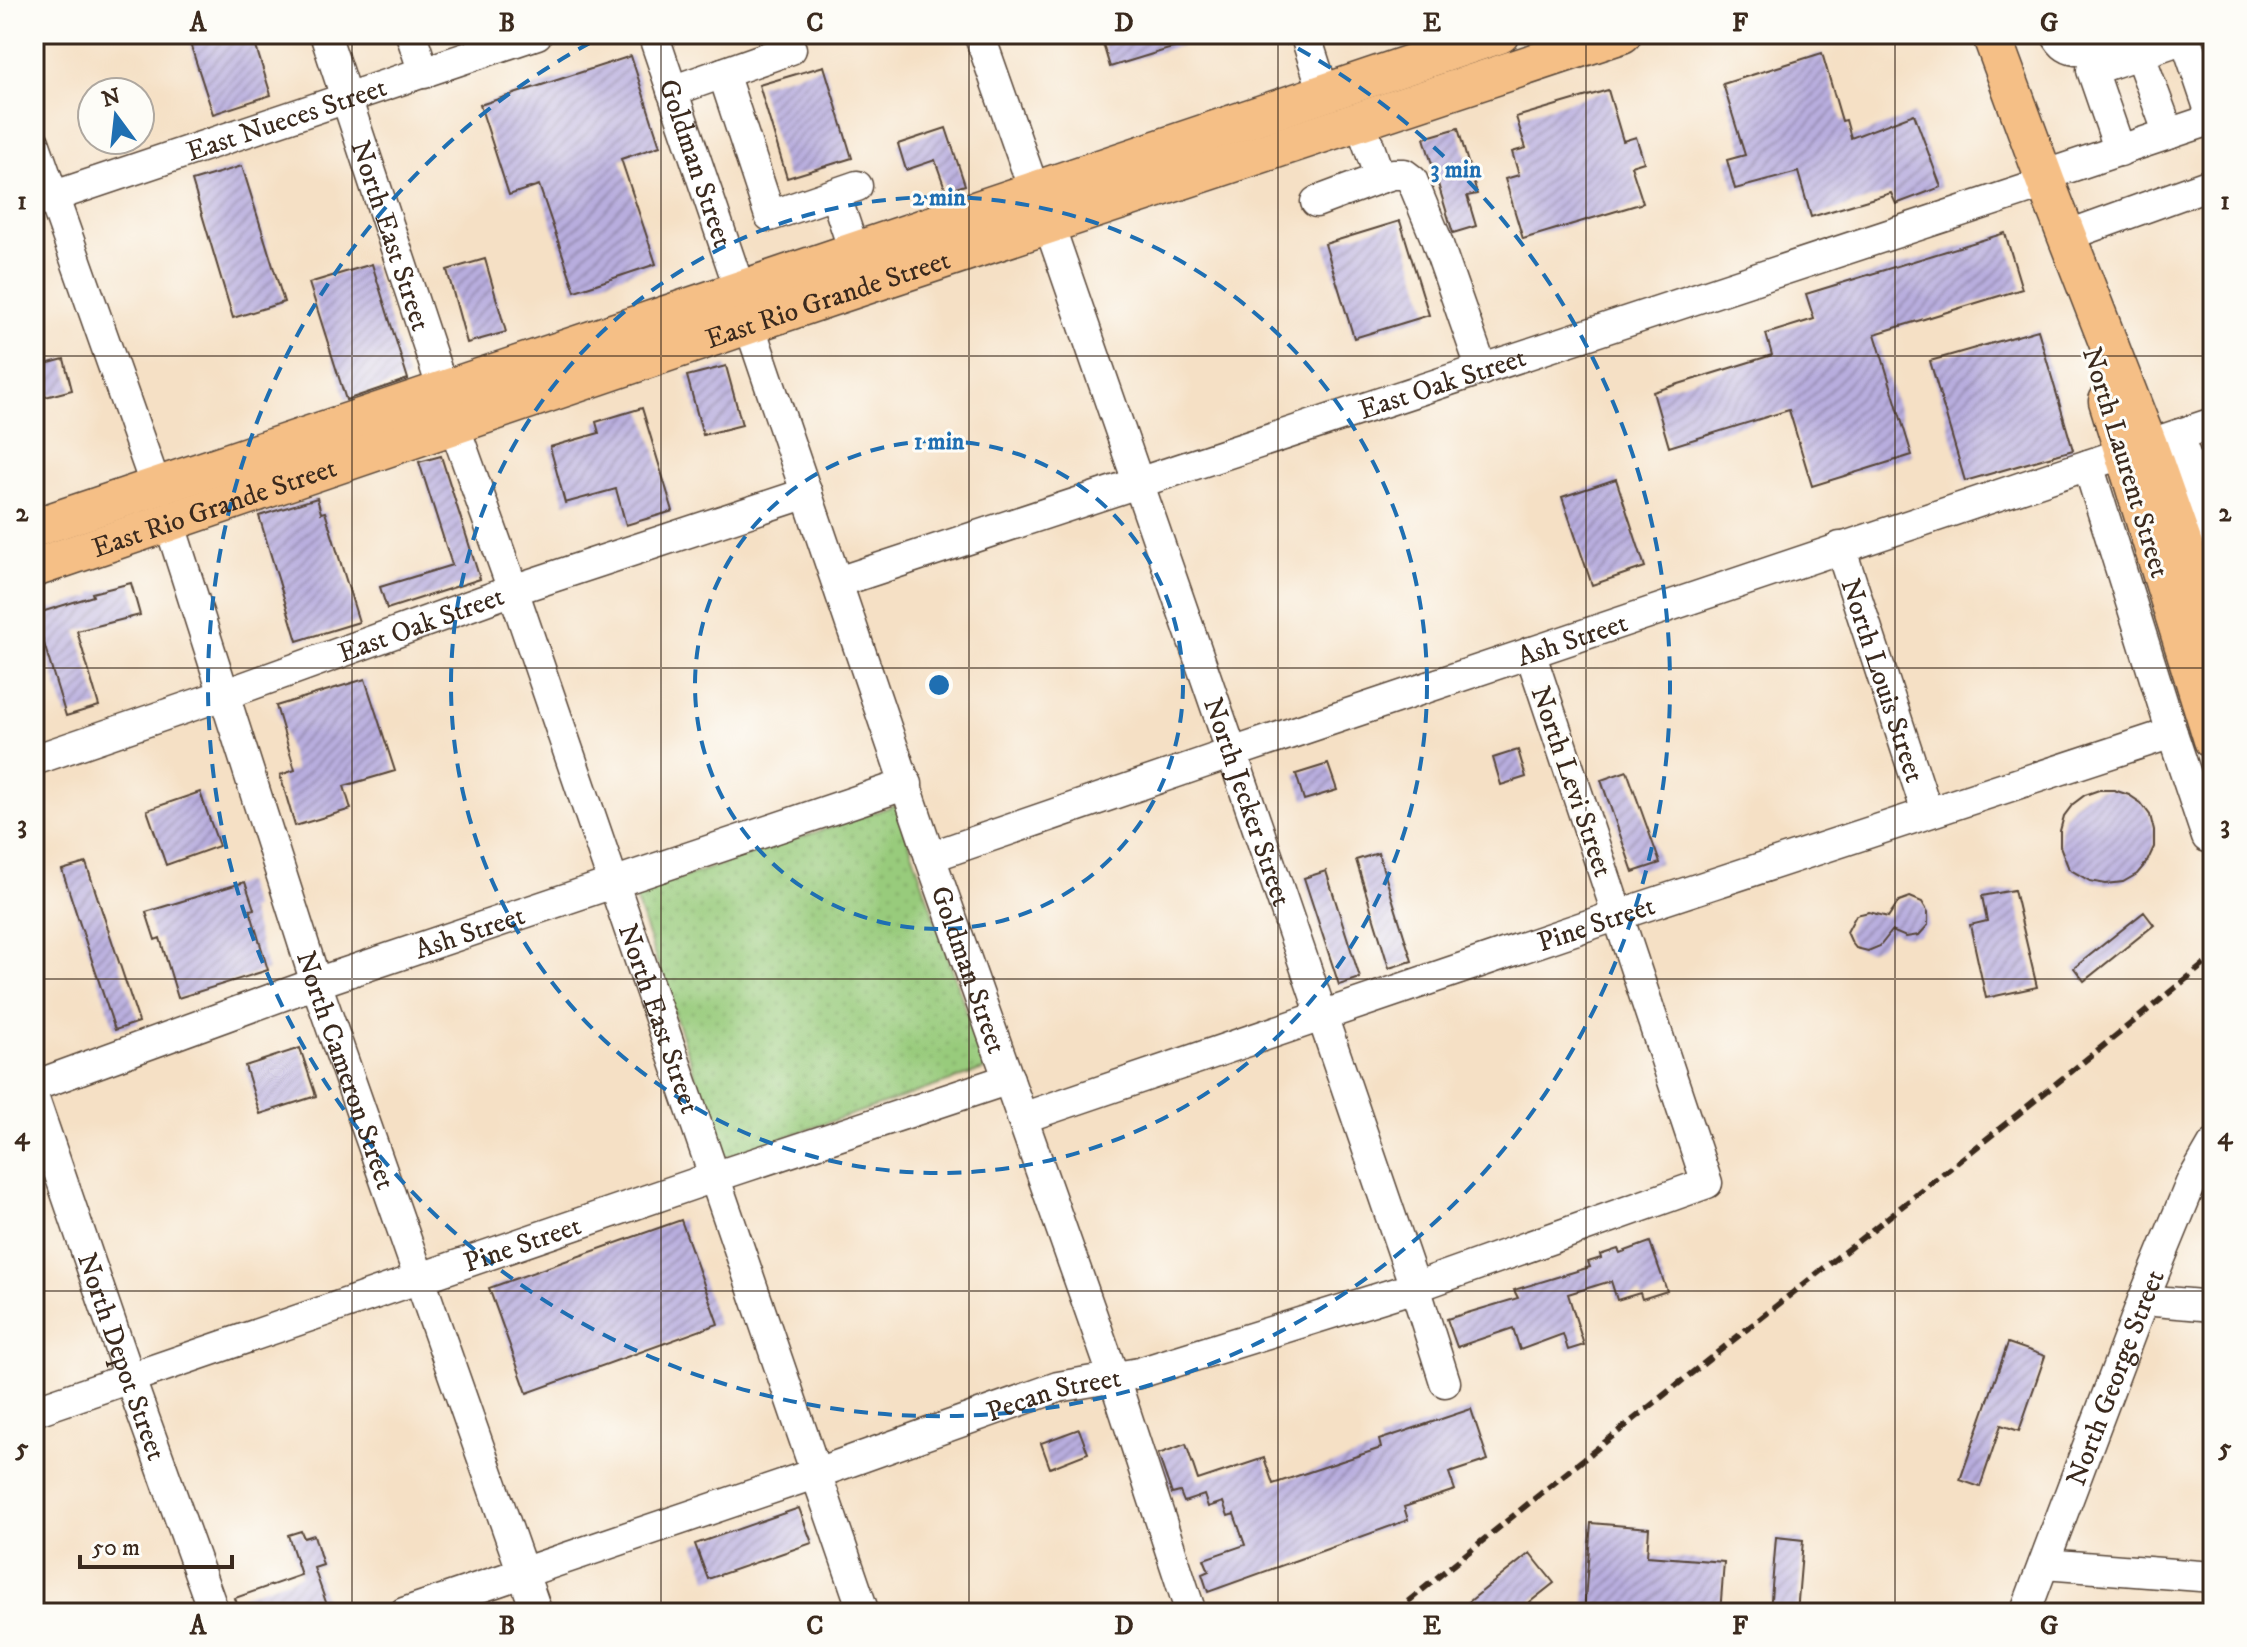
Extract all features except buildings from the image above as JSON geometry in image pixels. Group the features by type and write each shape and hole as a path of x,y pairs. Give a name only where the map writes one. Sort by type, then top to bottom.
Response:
{"main road":[{"name":"East Rio Grande Street","path":"34,568 162,505 1041,208 1324,93 1500,34"},
{"name":"East Rio Grande Street","path":"448,408 666,353 670,340 679,332 719,317 732,307 744,307 837,257 1041,208 1360,121 1622,34"},
{"name":"North Laurent Street","path":"1991,34 2044,180 2134,449 2213,630"},
{"name":"North Laurent Street","path":"2044,180 2066,236 2134,449 2213,740"},
{"name":"East Rio Grande Street","path":"34,528 162,505"}],"street":[{"name":"North East Street","path":"325,34 448,408 864,1613"},
{"path":"411,34 424,73"},
{"name":"East Nueces Street","path":"43,199 537,34"},
{"name":"Goldman Street","path":"653,34 930,857 1113,1375 1191,1613"},
{"name":"North Jecker Street","path":"979,34 1140,483 1445,1382"},
{"path":"1305,34 1324,93"},
{"path":"2056,34 2066,48 2079,51 2184,36 2204,64 2213,119"},
{"path":"2135,41 2169,134"},
{"path":"2120,151 2092,70 2135,41"},
{"path":"672,91 791,49"},
{"path":"723,73 770,216 846,190 837,257"},
{"name":"East Oak Street","path":"838,582 1482,370 2044,180 2213,119"},
{"path":"1360,121 1380,178"},
{"name":"North Cameron Street","path":"34,142 43,199 162,505 316,983 537,1613"},
{"path":"1316,202 1393,174 1404,174 1412,180 1482,370"},
{"path":"2066,236 2213,183"},
{"name":"Ash Street","path":"930,857 2213,423"},
{"path":"2134,449 2213,534"},
{"path":"2134,449 2172,733 2207,837 2213,835"},
{"name":"East Oak Street","path":"34,760 513,590 807,493"},
{"name":"North Louis Street","path":"1840,547 1927,812"},
{"name":"North Levi Street","path":"1530,652 1707,1183"},
{"name":"Pine Street","path":"1022,1118 1618,915 2172,733"},
{"name":"Ash Street","path":"34,1086 316,983 907,784"},
{"name":"Pine Street","path":"34,1411 1009,1079"},
{"name":"North Depot Street","path":"34,1099 214,1613"},
{"name":"North George Street","path":"2025,1613 2143,1300 2191,1183 2213,1145"},
{"name":"Pecan Street","path":"404,1613 817,1473 1058,1387 1113,1375 1139,1373 1415,1287 1707,1183"},
{"path":"2143,1300 2213,1306"},
{"path":"2044,1564 2213,1577"}],"green space":[{"path":"896,805 986,1069 723,1158 634,894"}],"railway":[{"path":"1394,1613 2213,957"}]}
